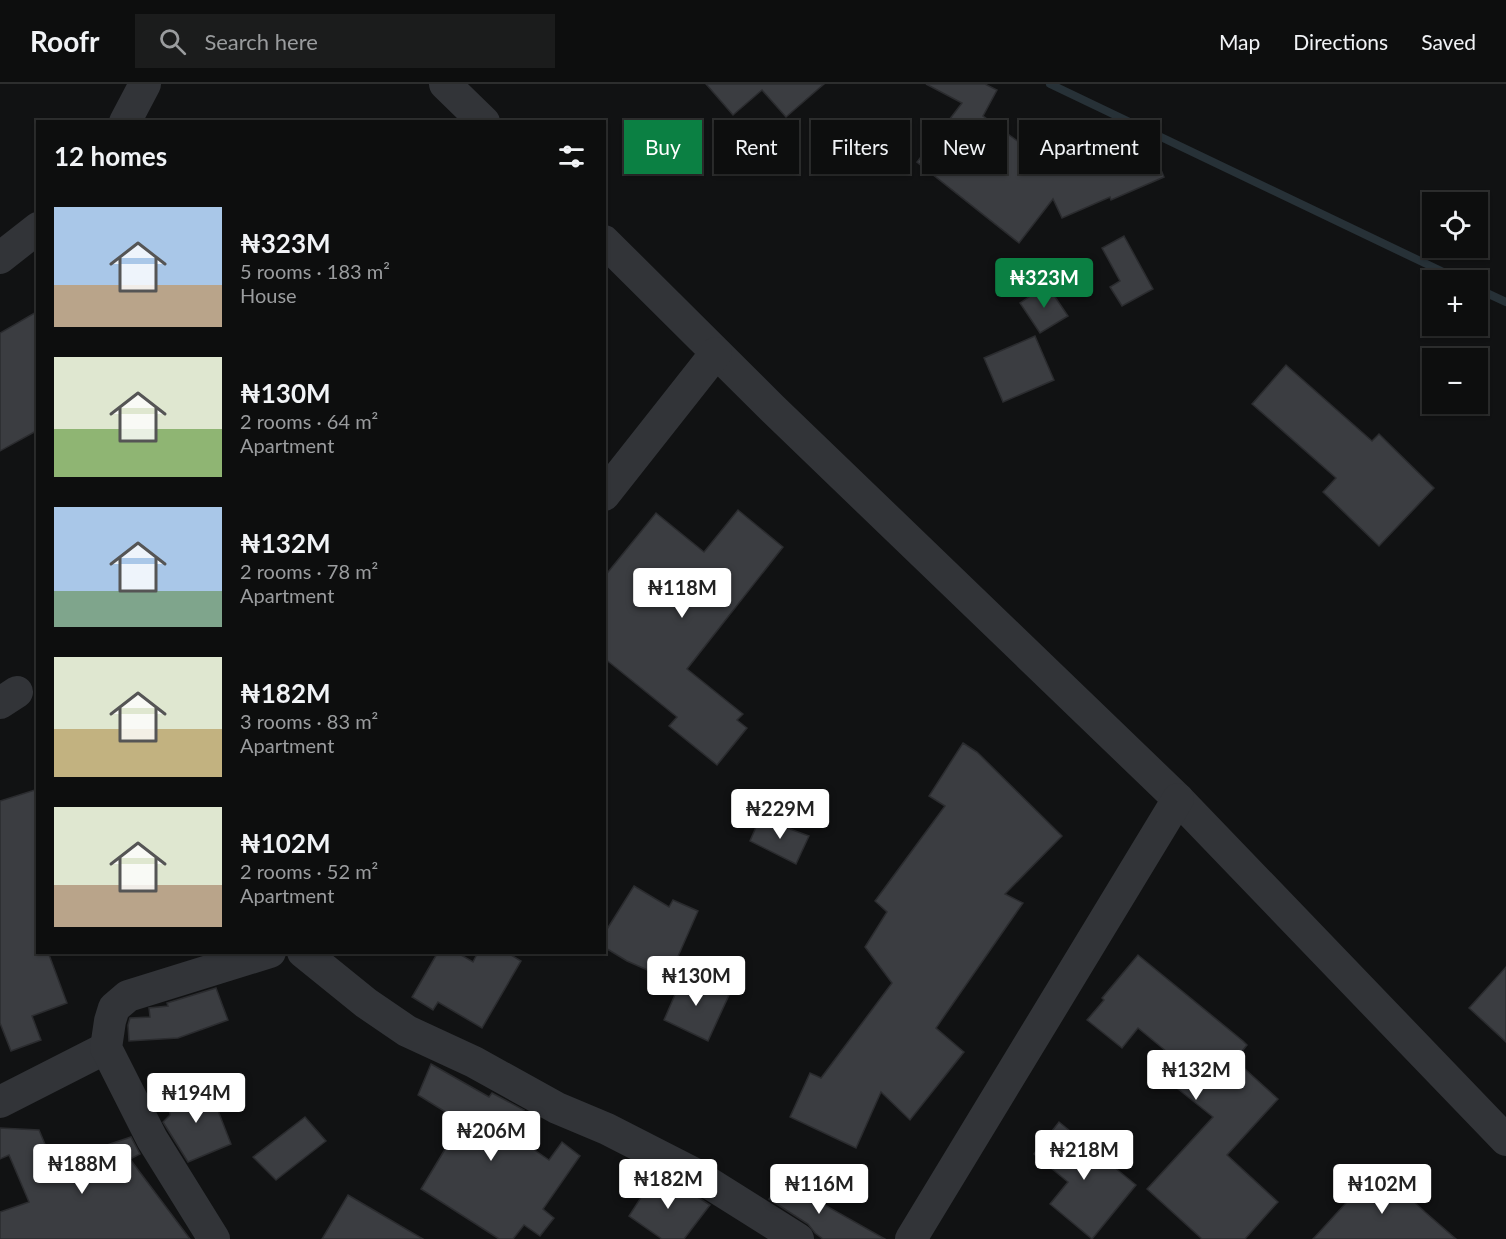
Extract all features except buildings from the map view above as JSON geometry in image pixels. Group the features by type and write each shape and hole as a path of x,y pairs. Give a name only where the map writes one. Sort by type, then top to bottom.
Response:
{"street":[{"path":"126,120 145,84"},
{"path":"446,84 482,120"},
{"path":"0,258 36,230"},
{"path":"606,244 1178,799 1506,1140"},
{"path":"606,492 716,353"},
{"path":"911,1239 1178,799"},
{"path":"214,1239 152,1139 106,1048 114,1008 128,996 264,954"},
{"path":"305,954 366,1003 407,1031 474,1062 557,1108 607,1129 693,1173 798,1239"},
{"path":"0,1102 106,1048"}],"waterway":[{"path":"1050,84 1439,270"},
{"path":"1488,294 1506,302"}]}
